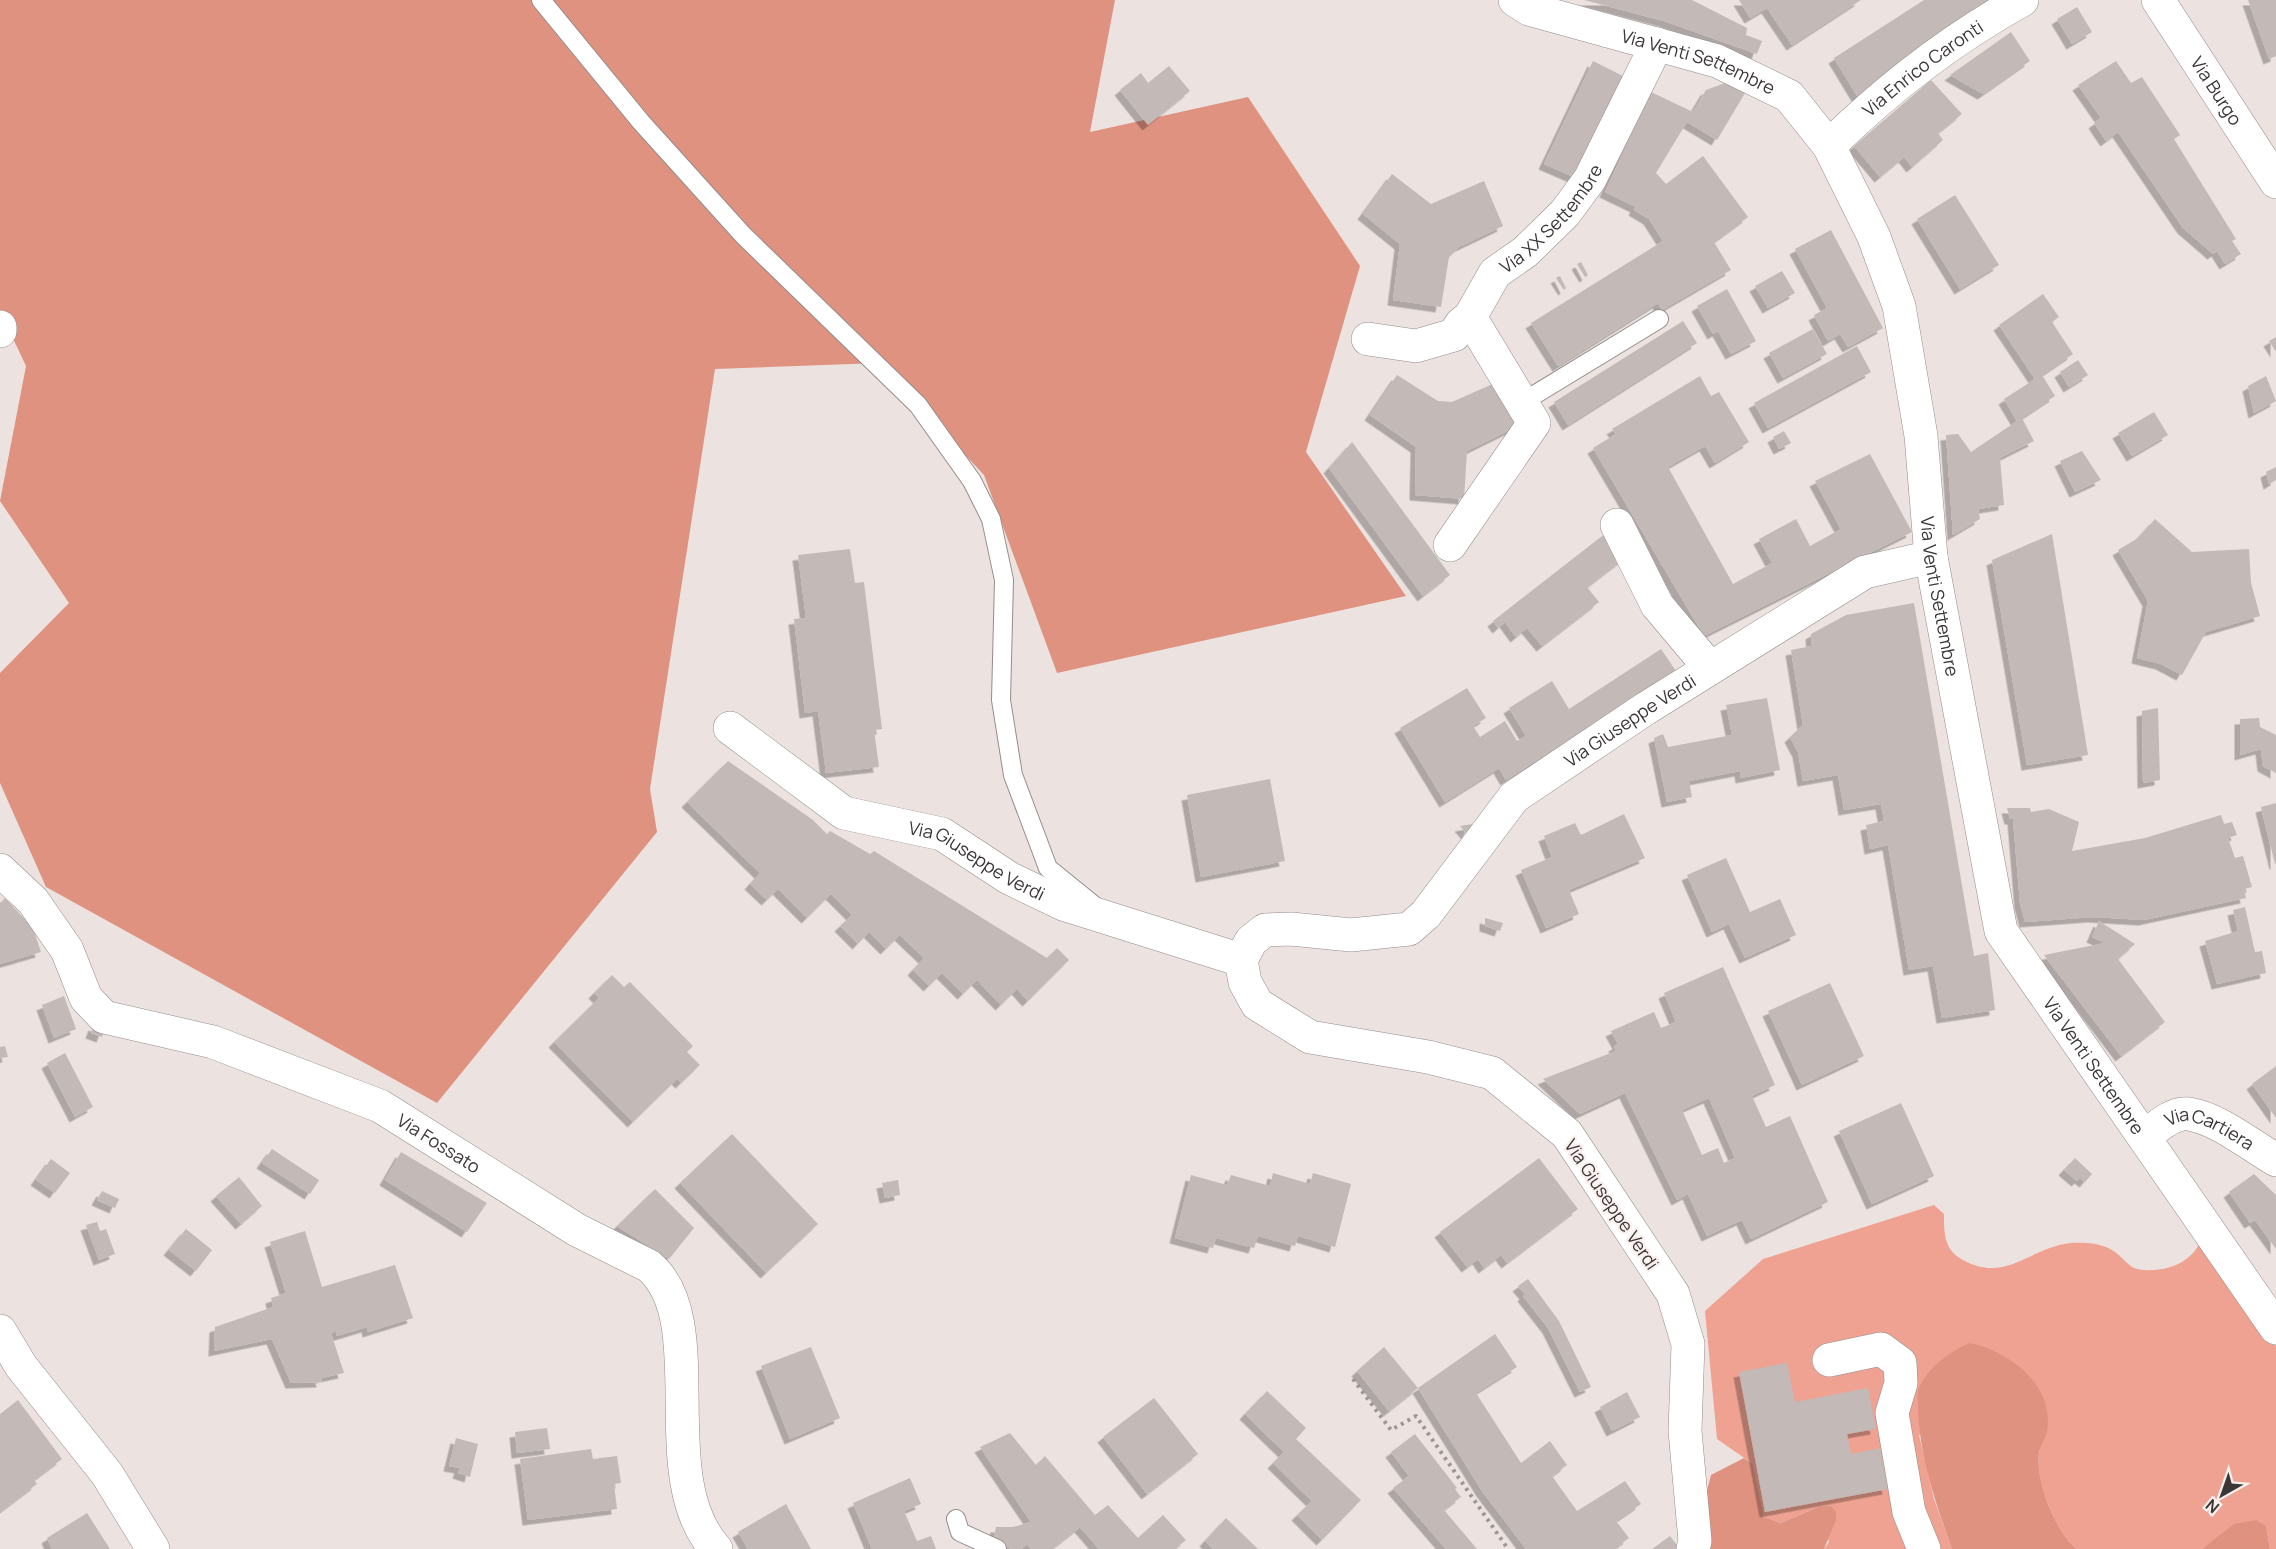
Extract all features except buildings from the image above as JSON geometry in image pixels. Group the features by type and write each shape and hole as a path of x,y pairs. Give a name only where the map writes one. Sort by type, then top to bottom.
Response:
{"street":[{"name":"Via Venti Settembre","path":"1515,0 1529,9 1717,61 1789,96 1829,146 1874,237 1899,306 1921,435 1931,557 2001,931 2276,1328"},
{"name":"Via Enrico Caronti","path":"1829,146 1856,120 1974,27 2022,0"},
{"name":"Via Burgo","path":"2158,0 2276,182"},
{"name":"Via XX Settembre","path":"1368,339 1416,346 1454,335 1461,324 1470,317 1495,273 1525,252 1564,213 1590,179 1657,44"},
{"path":"1450,545 1534,423 1470,317"},
{"path":"1617,525 1657,605 1710,668"},
{"name":"Via Giuseppe Verdi","path":"1693,1549 1695,1541 1685,1431 1688,1344 1673,1294 1567,1134 1492,1073 1428,1057 1310,1036 1257,1004 1245,982 1241,960 1251,941 1265,930 1291,929 1351,935 1409,929 1425,914 1514,797 1710,668 1865,572 1931,557"},
{"name":"Via Giuseppe Verdi","path":"730,728 844,813 942,834 1009,878 1063,904 1116,923 1241,960"},
{"name":"Via Fossato","path":"0,870 33,901 67,950 86,998 104,1017 213,1042 380,1106 577,1230 649,1266 659,1275 676,1310 686,1487 702,1534 716,1549"},
{"name":"Via Cartiera","path":"2144,1137 2166,1120 2188,1114 2217,1125 2276,1160"},
{"path":"0,1331 21,1366 107,1474 153,1549"},
{"path":"1829,1360 1881,1349 1900,1363 1901,1383 1892,1413 1909,1512 1924,1549"}],"lane":[{"path":"541,0 641,122 743,235 918,405 972,481 991,519 1004,580 1001,700 1013,775 1048,868 1116,923"},
{"path":"1521,403 1659,319"},
{"path":"956,1519 960,1532 997,1549"}],"path":[{"path":"1353,1379 1391,1430 1416,1416 1508,1549"}],"shaded area":[{"path":"0,0 1115,0 1090,132 1248,97 1360,266 1306,452 1406,596 1057,673 984,475 879,363 715,369 650,789 657,832 437,1103 46,887 0,783 0,673 69,603 0,501 26,366 0,311"},
{"path":"1934,1205 1944,1214 1946,1241 1952,1251 1963,1260 1992,1268 2018,1262 2056,1246 2083,1243 2110,1249 2132,1267 2159,1270 2185,1260 2194,1252 2204,1236 2276,1344 2276,1549 2270,1549 2266,1526 2217,1539 2202,1549 2077,1549 2055,1519 2040,1478 2039,1454 2047,1431 1919,1435 1934,1499 1952,1549 1824,1549 1829,1542 1818,1507 1781,1523 1764,1517 1753,1464 1717,1439 1705,1311 1763,1259"},
{"path":"1970,1343 2000,1354 2026,1373 2037,1386 2048,1415 2047,1432 2039,1453 2040,1478 2055,1519 2077,1549 1952,1549 1925,1464 1919,1428 1918,1394 1926,1376 1939,1362"},
{"path":"1744,1458 1753,1464 1764,1517 1781,1523 1818,1507 1831,1506 1836,1512 1836,1520 1824,1549 1700,1549 1701,1514 1711,1475"},
{"path":"2256,1520 2266,1526 2270,1549 2202,1549 2234,1524"}]}
